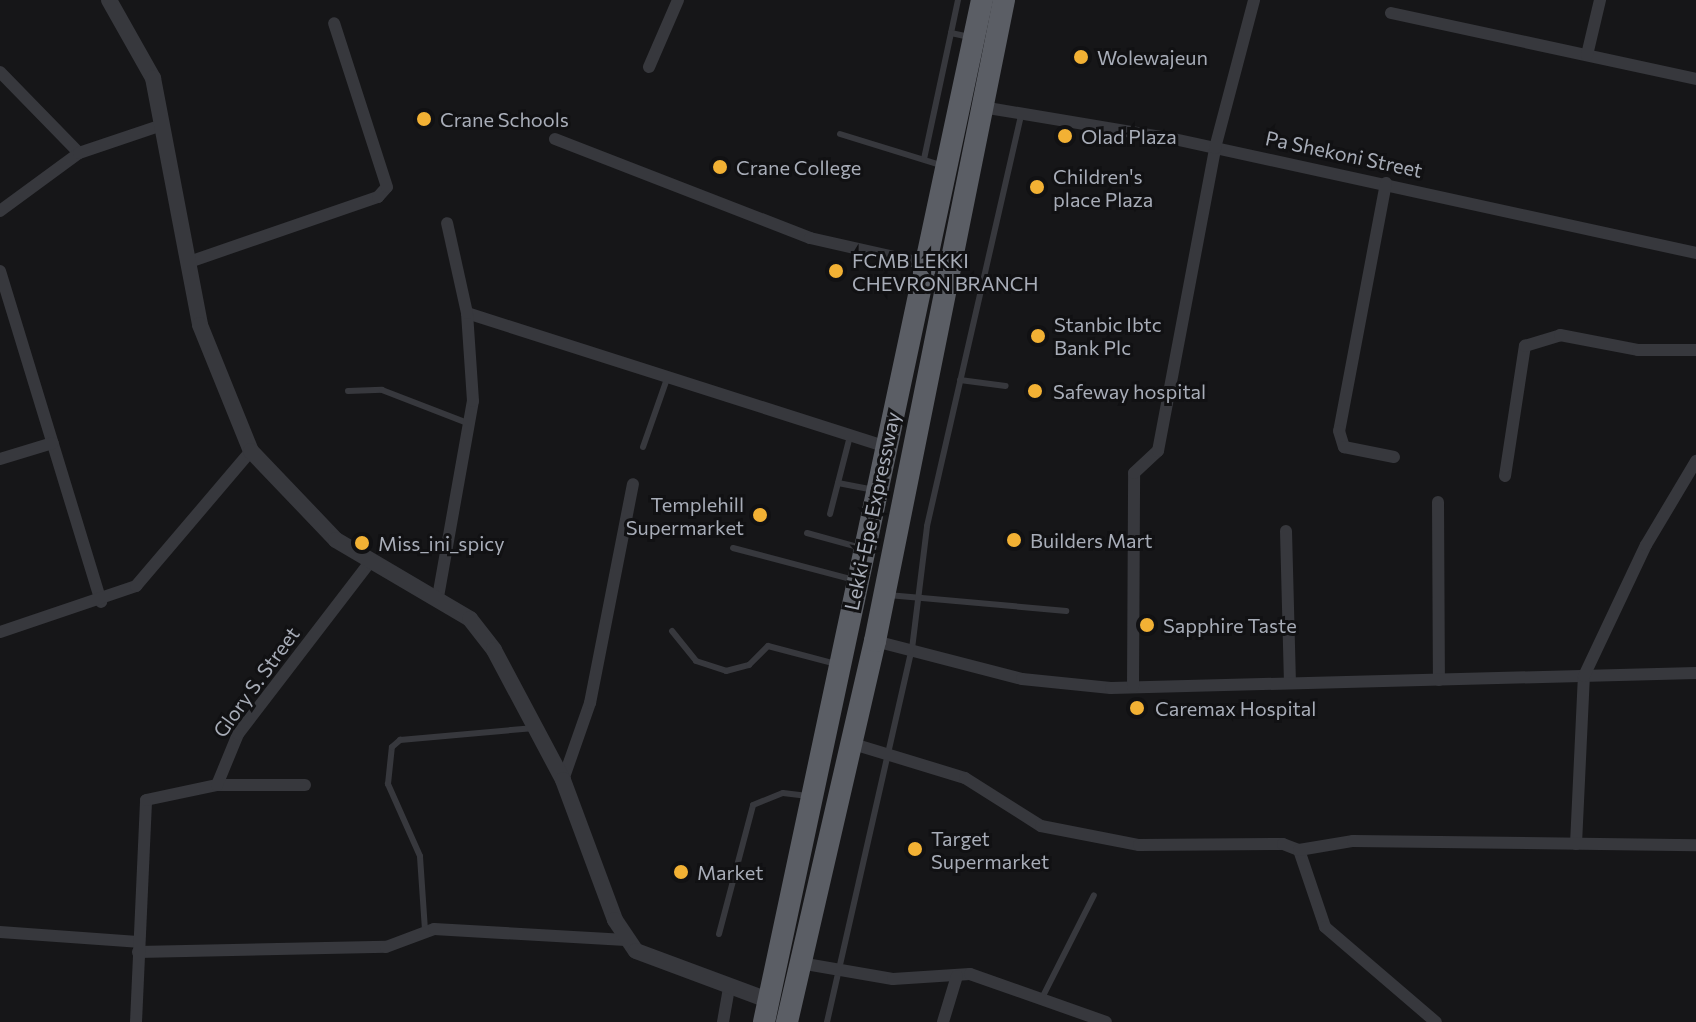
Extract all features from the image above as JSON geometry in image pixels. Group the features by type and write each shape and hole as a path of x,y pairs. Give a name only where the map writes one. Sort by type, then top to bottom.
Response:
{"highway":[{"name":"Lekki-Epe Expressway","path":"766,1011 947,167 962,35 982,0"},
{"name":"Lekki-Epe Expressway","path":"787,1022 875,641 1004,0"}],"street":[{"path":"109,0 141,46 162,125 200,325 251,451 311,518 370,562 438,597 470,619 494,650 563,780 626,940 653,962 729,988 766,1011"},
{"path":"649,67 678,0"},
{"path":"1133,687 1134,473 1158,451 1215,148 1254,0"},
{"path":"1587,55 1600,0"},
{"path":"1391,13 1696,79"},
{"path":"189,262 378,197 387,187 334,23"},
{"path":"0,72 79,153"},
{"name":"Pa Shekoni Street","path":"982,107 1215,148 1696,253"},
{"path":"0,211 79,153 162,125"},
{"path":"555,139 810,238 925,264"},
{"path":"1386,183 1339,431 1344,447 1394,457"},
{"path":"438,597 470,424 467,313 447,223"},
{"path":"0,271 101,602"},
{"path":"467,313 886,447"},
{"path":"1505,476 1525,346 1560,335 1638,350 1696,350"},
{"path":"0,459 53,443"},
{"path":"0,632 101,602 136,586 251,451"},
{"path":"1576,844 1584,676 1646,545 1696,461"},
{"path":"563,780 590,703 633,484"},
{"path":"1438,502 1439,680"},
{"path":"1286,531 1290,681"},
{"name":"Glory S. Street","path":"217,785 238,734 370,562"},
{"path":"875,641 1022,679 1133,687 1696,673"},
{"path":"850,743 888,749 965,778 1041,826 1139,845 1283,844 1299,850 1353,841 1696,845"},
{"path":"136,1022 146,800 217,785 305,785"},
{"path":"1299,850 1325,927 1436,1022"},
{"path":"0,932 138,947 386,947 425,930 626,940"},
{"path":"800,963 841,972 957,976 1042,998 1106,1022"},
{"path":"943,1022 957,976"},
{"path":"723,1022 729,988"}],"lane":[{"path":"924,159 962,35 958,0"},
{"path":"827,1022 841,972 912,649 918,600 960,380 1021,114"},
{"path":"840,134 947,167"},
{"path":"643,447 667,379"},
{"path":"960,380 1006,386"},
{"path":"348,391 382,390 470,424"},
{"path":"830,514 850,436"},
{"path":"838,483 877,490"},
{"path":"807,533 864,549"},
{"path":"733,548 857,581"},
{"path":"884,594 918,600 1066,611"},
{"path":"672,631 696,661 726,671 749,665 768,646 840,665"},
{"path":"425,930 420,856 388,784 392,747 400,740 537,728"},
{"path":"719,934 753,805 783,793 812,796"},
{"path":"1042,998 1094,895"}],"place":[{"name":"Wolewajeun","path":"1081,57"},
{"name":"Crane Schools","path":"424,119"},
{"name":"Olad Plaza","path":"1065,136"},
{"name":"Crane College","path":"720,167"},
{"name":"Children's place Plaza","path":"1037,187"},
{"name":"FCMB LEKKI CHEVRON BRANCH","path":"836,271"},
{"name":"Stanbic Ibtc Bank Plc","path":"1038,336"},
{"name":"Safeway hospital","path":"1035,391"},
{"name":"Templehill Supermarket","path":"760,515"},
{"name":"Builders Mart","path":"1014,540"},
{"name":"Miss_ini_spicy","path":"362,543"},
{"name":"Sapphire Taste","path":"1147,625"},
{"name":"Caremax Hospital","path":"1137,708"},
{"name":"Target Supermarket","path":"915,849"},
{"name":"Market","path":"681,872"}]}
